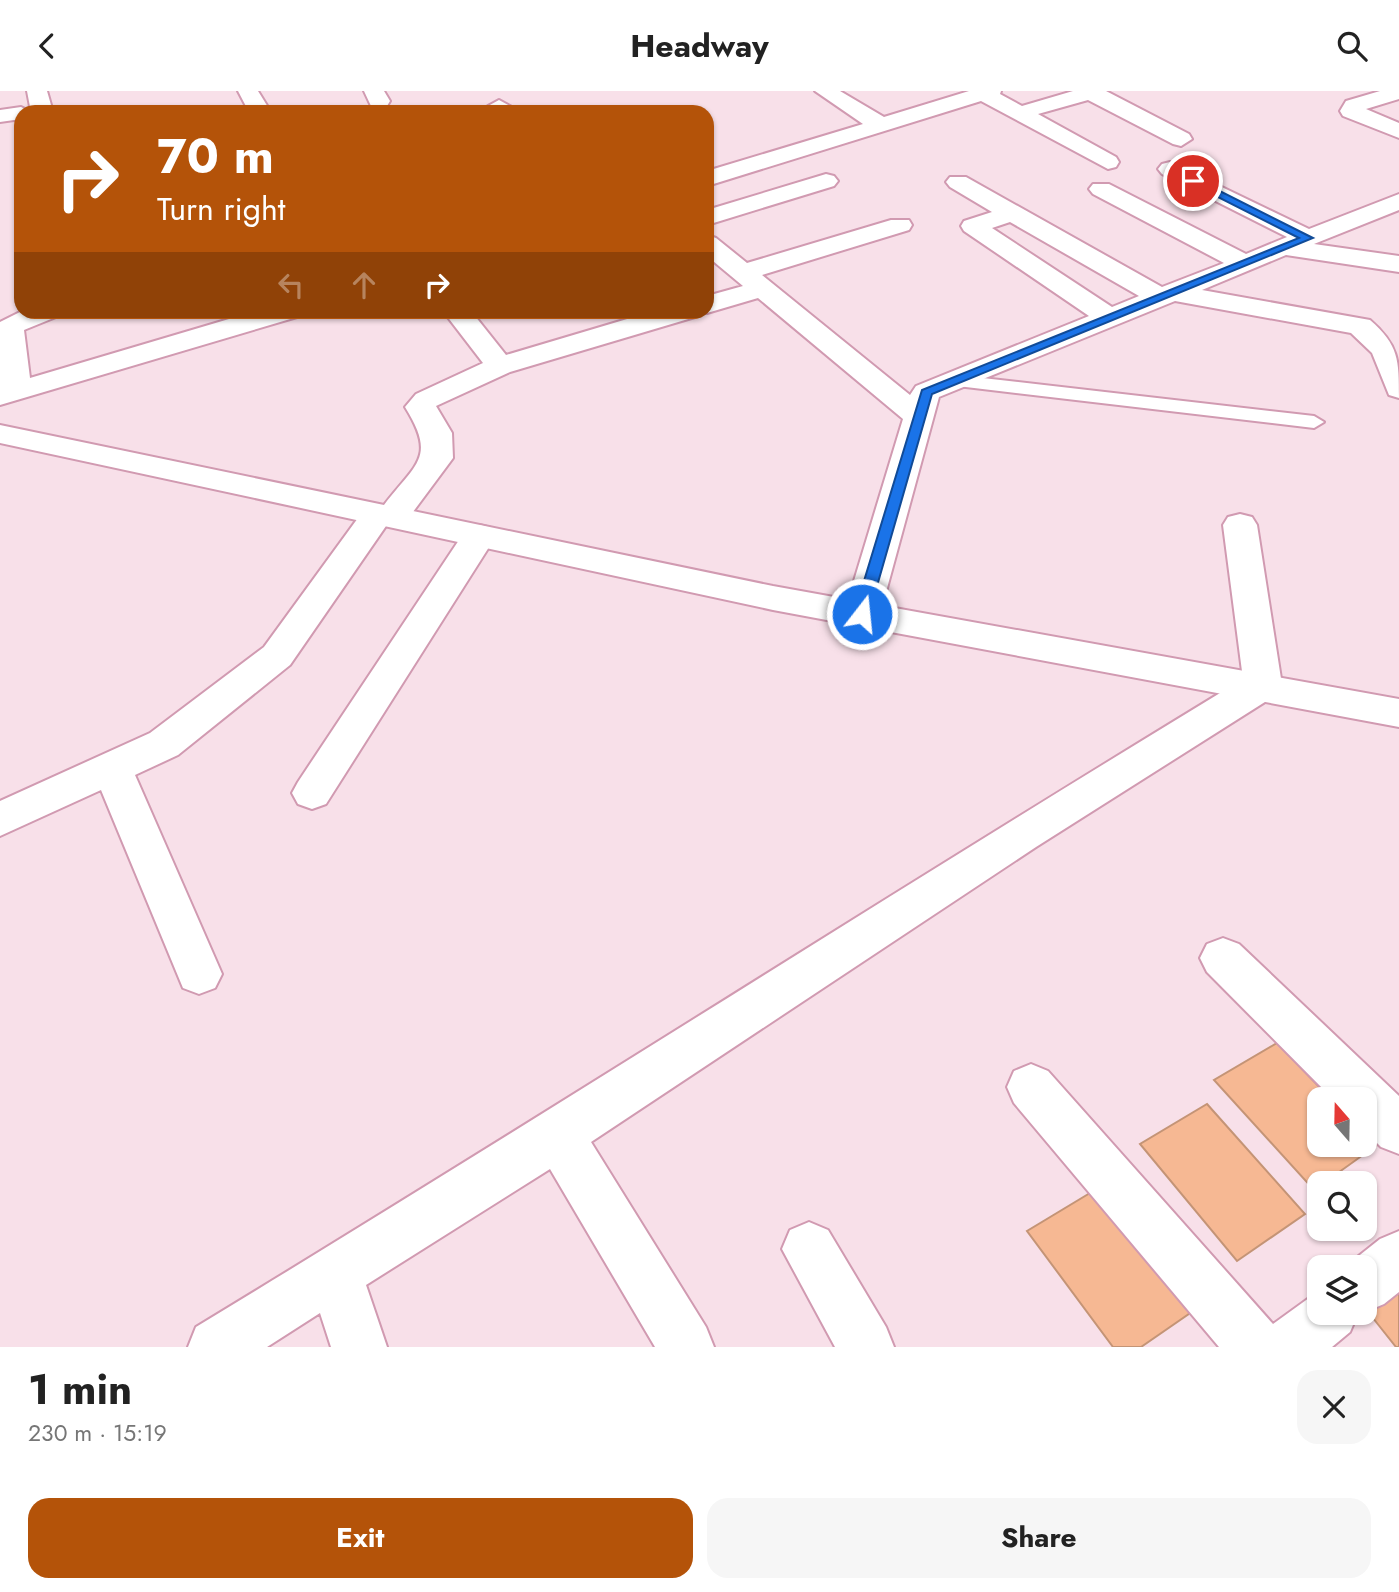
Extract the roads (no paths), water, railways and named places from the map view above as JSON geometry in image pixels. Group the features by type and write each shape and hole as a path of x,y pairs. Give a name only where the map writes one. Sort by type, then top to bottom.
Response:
{"street":[{"path":"825,91 881,125"},
{"path":"714,177 987,92 1018,113 1108,162"},
{"path":"1018,113 1093,92 1181,139"},
{"path":"1399,92 1354,106 1351,111 1399,131"},
{"path":"1170,169 1296,243 1399,264"},
{"path":"714,216 826,181"},
{"path":"958,182 1167,295 1360,326 1376,337 1390,354 1399,389"},
{"path":"1101,189 1246,264"},
{"path":"862,614 926,392 1399,201"},
{"path":"1012,212 973,226 977,232 1110,318"},
{"path":"714,301 753,280 900,225"},
{"path":"714,249 919,417"},
{"path":"27,319 11,326 9,393 261,319"},
{"path":"462,319 500,366"},
{"path":"0,819 164,744 277,656 385,516 438,458 438,433 420,407 426,400 500,366 656,319"},
{"path":"0,435 862,614 1263,685 1399,713"},
{"path":"1240,525 1263,685"},
{"path":"312,793 479,536"},
{"path":"216,1347 558,1135 1021,835 1263,685"},
{"path":"112,768 199,974"},
{"path":"1223,958 1399,1130"},
{"path":"1031,1087 1256,1347"},
{"path":"558,1135 686,1347"},
{"path":"809,1249 866,1347"},
{"path":"1377,1275 1399,1258"},
{"path":"334,1274 359,1347"},
{"path":"1288,1347 1316,1325"}],"lane":[{"path":"956,381 1314,422"}]}
